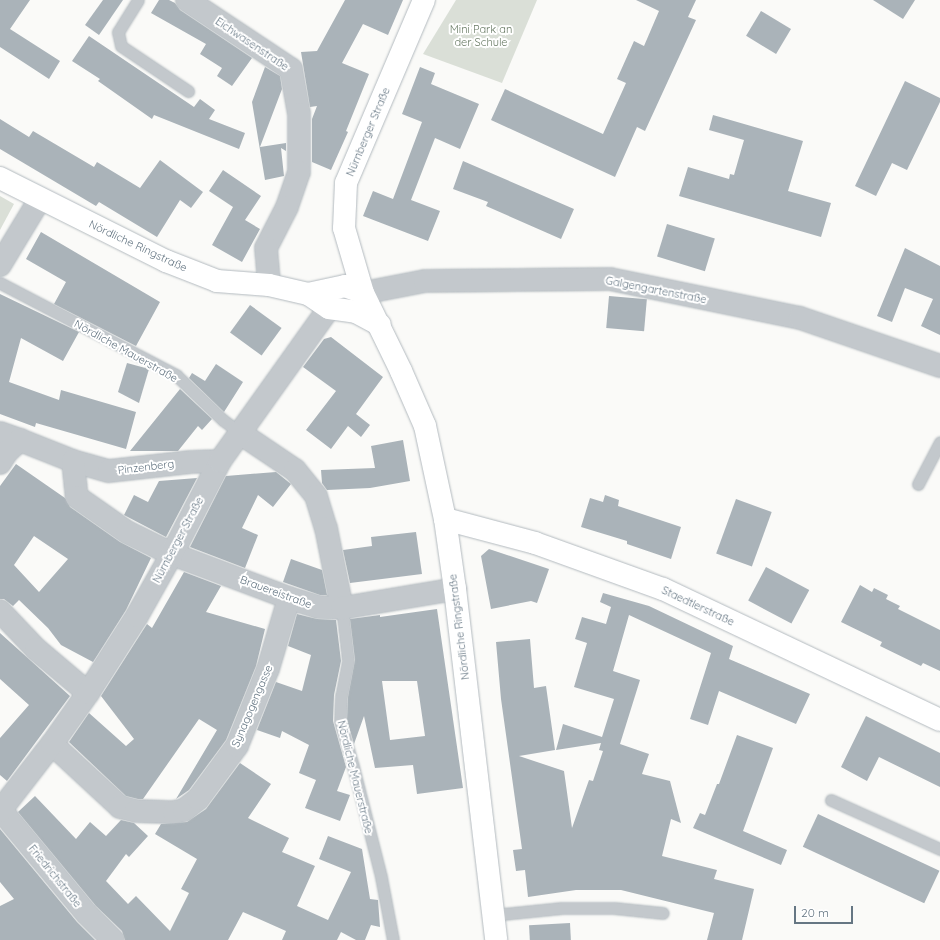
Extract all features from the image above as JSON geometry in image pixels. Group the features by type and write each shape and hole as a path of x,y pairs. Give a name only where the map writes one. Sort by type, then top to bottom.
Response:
{"main road":[{"name":"Nürnberger Straße","path":"355,283 344,228 346,183 424,0"},
{"name":"Nördliche Ringstraße","path":"0,178 166,261 202,275 216,280 269,285 308,294 329,308 356,312 380,325"},
{"name":"Nördliche Ringstraße","path":"308,294 355,283 380,325 425,426 445,519 455,589 496,940"},
{"path":"329,308 355,283"},
{"name":"Staedtlerstraße","path":"445,519 535,543 663,589 940,720"}],"street":[{"name":"Eichwasenstraße","path":"187,0 291,69 299,114 299,172 287,207 266,248 269,285"},
{"path":"0,265 40,199"},
{"name":"Galgengartenstraße","path":"355,283 610,279 800,318 940,366"},
{"name":"Nürnberger Straße","path":"0,810 52,744 88,693 137,616 172,554 220,461 329,308"},
{"name":"Nördliche Mauerstraße","path":"240,433 295,470 316,496 326,528 342,608"},
{"name":"Pinzenberg","path":"5,448 109,471 191,462 220,461"},
{"path":"73,462 77,497 127,532 172,554"},
{"name":"Brauereistraße","path":"172,554 289,598 318,607 342,608 455,589"},
{"name":"Synagogengasse","path":"52,744 120,807 136,811 174,812 184,810 198,799 237,746 268,669 289,598"},
{"path":"0,610 36,649 88,693"},
{"name":"Friedrichstraße","path":"0,810 87,914 114,940"}],"lane":[{"path":"138,0 118,32 121,46 188,91"},
{"name":"Nördliche Mauerstraße","path":"0,283 176,375 223,420 240,433"},
{"path":"918,484 940,442"},
{"name":"Nördliche Mauerstraße","path":"342,608 348,661 341,696 340,721 381,877 392,940"},
{"path":"831,800 940,849"},
{"path":"493,915 577,908 614,908 663,913"}],"green space":[{"name":"Mini Park an der Schule","path":"456,0 537,0 502,83 423,54"},
{"path":"0,196 14,204 0,230"}],"building":[{"path":"0,0 30,0 10,29 60,61 49,79 0,47"},
{"path":"103,0 123,0 99,35 85,25"},
{"path":"159,0 169,0 175,3 180,10 252,58 232,86 217,76 222,68 200,54 206,44 151,13"},
{"path":"345,0 403,0 388,35 363,24 342,63 369,74 346,131 348,132 331,170 312,162 312,119 317,106 310,107 301,52 317,51"},
{"path":"636,0 696,0 688,17 696,20 645,131 637,127 615,177 491,120 505,89 603,134 626,83 617,79 634,41 644,46 659,11"},
{"path":"873,0 915,0 903,19"},
{"path":"761,11 791,29 776,54 746,36"},
{"path":"89,36 194,107 200,99 215,110 209,119 245,133 239,149 154,115 152,119 98,81 100,79 72,61"},
{"path":"265,67 280,76 282,89 260,147 286,143 286,151 281,148 284,176 265,180 252,102"},
{"path":"420,67 435,73 431,84 479,104 460,149 435,138 411,200 440,211 428,241 363,216 373,191 393,199 422,122 402,114"},
{"path":"905,81 940,98 940,102 907,170 892,163 876,196 855,186"},
{"path":"713,115 803,141 788,191 831,203 821,237 679,196 688,167 729,179 730,174 734,175 744,140 709,130"},
{"path":"0,119 29,137 33,131 94,167 97,162 140,188 160,160 203,192 191,208 180,200 157,237 99,202 96,206 0,149"},
{"path":"463,161 574,209 561,239 486,206 488,202 453,189"},
{"path":"223,170 261,196 245,220 260,229 242,262 212,245 233,207 209,191"},
{"path":"667,224 715,239 705,271 657,257"},
{"path":"41,232 160,302 136,346 54,304 66,282 26,259"},
{"path":"905,248 940,266 940,335 921,326 933,299 905,288 892,322 877,316"},
{"path":"0,294 79,332 63,361 21,338 9,382 59,400 61,390 136,412 126,449 36,423 35,427 0,414"},
{"path":"609,296 647,299 644,331 606,328"},
{"path":"250,305 282,328 262,355 230,333"},
{"path":"331,337 383,377 356,414 370,425 361,437 348,426 331,449 306,430 336,391 303,367 324,339"},
{"path":"127,363 149,369 139,403 118,392"},
{"path":"216,364 243,382 224,412 189,378 192,373 205,381"},
{"path":"180,389 212,419 202,430 198,426 178,451 130,451"},
{"path":"403,440 410,481 370,488 327,490 322,483 321,470 375,468 371,446"},
{"path":"16,464 65,498 70,507 120,542 151,558 126,610 93,662 61,645 48,628 19,600 13,606 4,599 0,599 0,486","holes":["34,536 68,559 39,592 14,565"]},
{"path":"276,472 291,484 273,507 258,495 242,528 258,535 245,568 190,547 226,476"},
{"path":"197,478 166,537 124,515 134,495 148,502 159,481"},
{"path":"605,495 619,500 618,506 681,527 671,559 627,544 627,541 581,527 590,498 603,502"},
{"path":"736,499 772,512 752,566 716,554"},
{"path":"416,532 422,574 350,583 343,550 372,546 371,537"},
{"path":"489,549 549,569 537,603 531,601 491,609 481,556"},
{"path":"291,559 322,570 327,595 320,595 283,582"},
{"path":"766,567 809,590 791,624 748,601"},
{"path":"184,572 221,586 206,612 265,629 256,666 226,740 189,790 176,799 217,730 199,719 143,799 138,799 126,796 69,742 89,713 126,746 134,739 101,696 147,624 152,628"},
{"path":"860,585 872,592 874,588 888,595 886,599 900,606 898,609 940,630 940,671 923,663 921,666 880,646 882,642 841,622"},
{"path":"603,593 649,606 733,646 729,659 810,694 796,724 719,691 708,725 690,719 711,653 629,615 613,671 640,680 620,744 649,754 642,774 670,781 681,823 671,819 662,856 717,870 714,879 754,889 742,940 707,940 714,913 621,890 576,890 528,897 525,870 516,871 513,850 522,849 501,699 496,642 530,639 534,688 546,686 555,750 519,756 564,771 572,828 589,780 593,781 603,751 599,750 601,743 556,750 563,724 602,737 614,699 574,687 587,643 575,639 582,617 606,624 611,607 600,602"},
{"path":"437,609 463,788 417,794 413,765 375,768 364,716 354,744 347,720 348,697 355,660 350,619 380,615 380,617","holes":["382,681 417,681 425,736 390,740"]},
{"path":"297,614 317,619 336,620 341,661 334,695 333,721 346,767 337,791 350,795 340,821 305,808 316,780 299,773 309,745 282,731 280,738 257,730 276,682 302,691 311,655 288,646"},
{"path":"0,633 70,696 7,781 0,775 0,738 29,705 0,679"},
{"path":"866,716 940,753 940,787 879,757 867,781 841,767"},
{"path":"737,735 773,748 743,831 787,850 781,865 693,828 700,813 705,815 717,784 719,784"},
{"path":"240,763 271,784 248,818 289,838 282,852 315,866 297,906 328,920 351,872 319,859 328,836 362,849 370,899 378,900 380,927 371,925 365,940 356,940 341,932 337,940 282,940 286,931 243,912 228,940 125,940 122,931 96,906 18,812 35,796 76,839 90,822 106,836 121,820 134,823 148,836 129,857 126,854 106,881 128,904 136,896 170,931 189,893 181,889 197,859 155,834 161,824 187,822 206,809"},
{"path":"818,814 939,871 924,903 803,847"},
{"path":"0,829 77,922 95,940 0,940 0,906 14,899 0,882"},
{"path":"570,923 571,940 530,940 529,925"}]}
